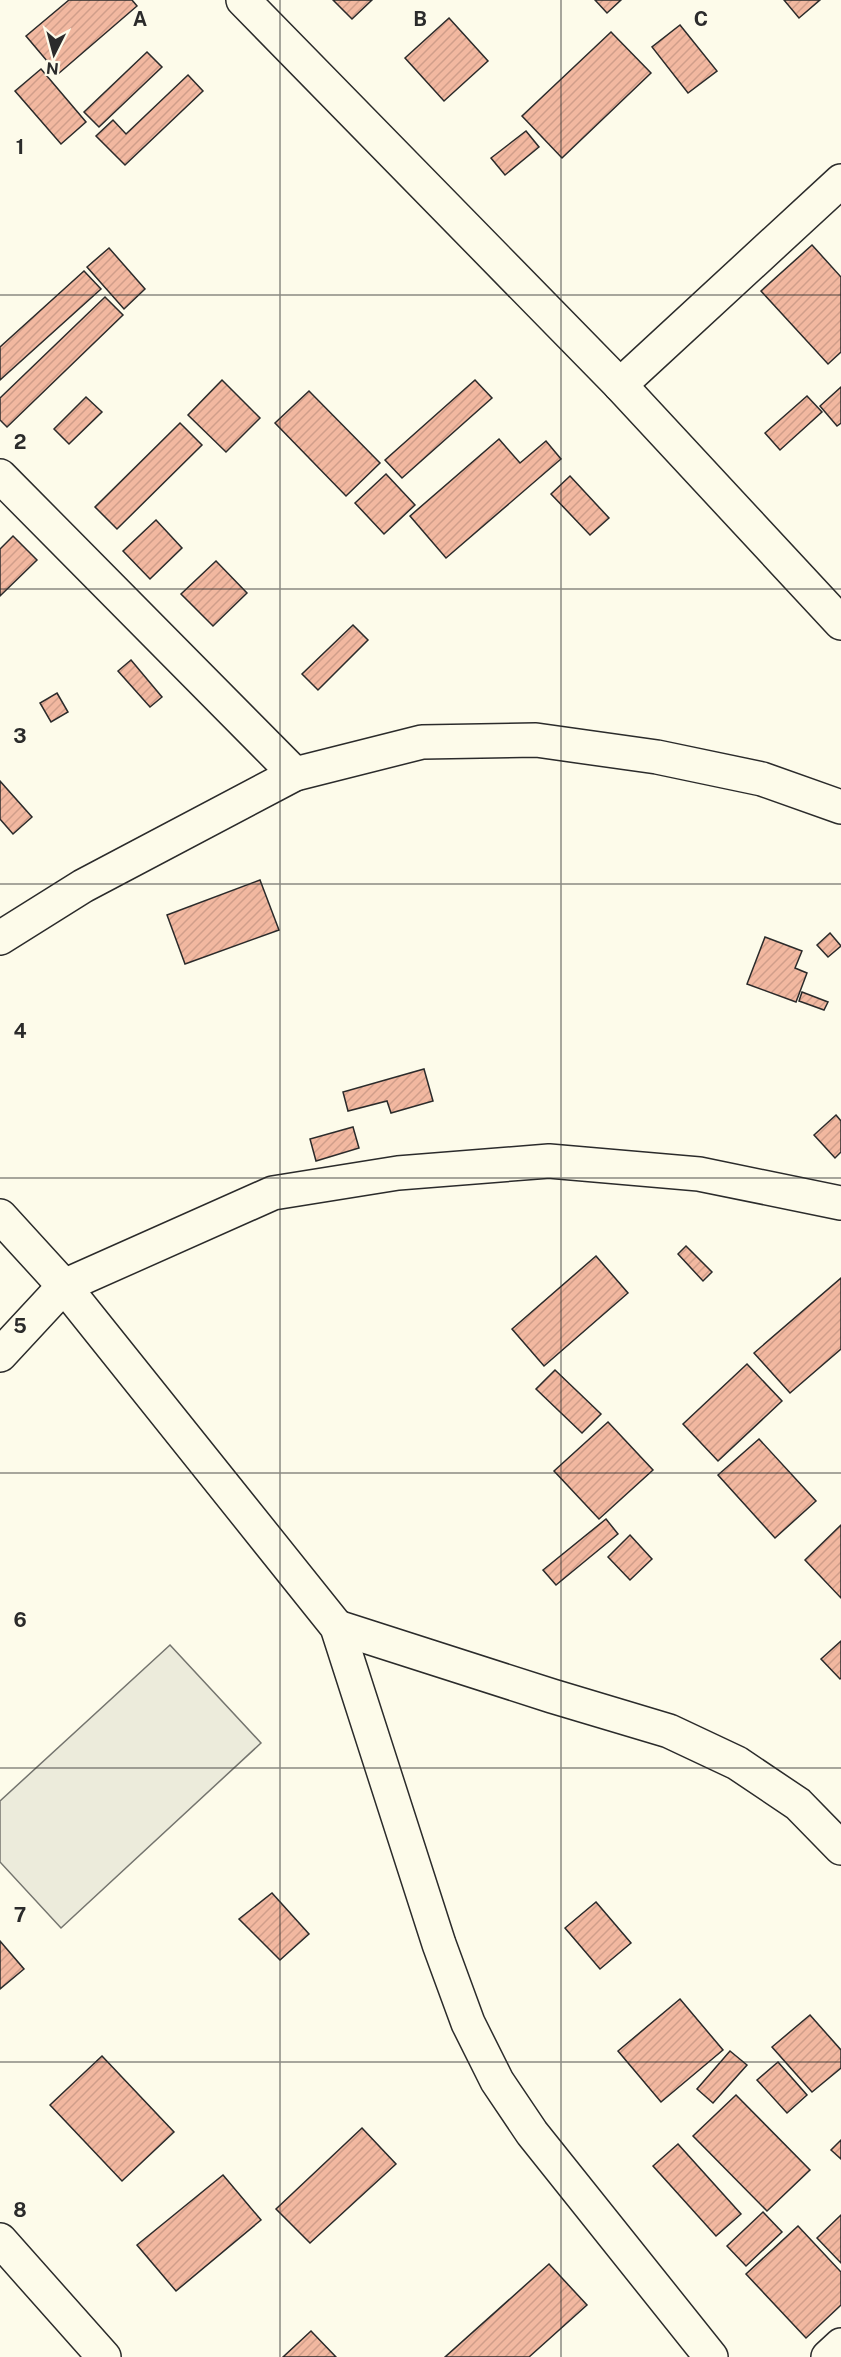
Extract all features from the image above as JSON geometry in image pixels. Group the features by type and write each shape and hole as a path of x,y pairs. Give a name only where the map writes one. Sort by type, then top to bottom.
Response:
{"street":[{"path":"243,0 620,385 841,623"},
{"path":"620,385 841,181"},
{"path":"0,476 295,774"},
{"path":"0,938 83,886 295,774 422,742 536,740 657,757 762,779 841,807"},
{"path":"0,1355 64,1286 273,1193 398,1173 549,1161 699,1174 841,1203"},
{"path":"0,1216 64,1286 337,1627 439,1944 468,2023 492,2072 532,2133 711,2357"},
{"path":"337,1627 669,1731 737,1763 798,1804 841,1848"},
{"path":"0,2240 104,2357"},
{"path":"828,2357 841,2344"}],"shaded area":[{"path":"170,1645 261,1743 61,1928 0,1862 0,1801"}],"building":[{"path":"69,0 132,0 137,6 58,74 26,36"},
{"path":"333,0 372,0 352,19"},
{"path":"595,0 621,0 607,13"},
{"path":"784,0 820,0 799,18"},
{"path":"449,18 488,61 444,101 405,58"},
{"path":"680,25 717,71 688,93 652,47"},
{"path":"611,32 651,73 562,158 522,116"},
{"path":"147,52 162,67 99,127 84,112"},
{"path":"41,69 86,122 61,144 15,91"},
{"path":"188,75 203,91 125,165 96,136 113,120 126,134"},
{"path":"526,131 539,147 505,175 491,158"},
{"path":"812,245 841,277 841,352 828,364 761,291"},
{"path":"109,248 145,289 124,309 87,267"},
{"path":"84,271 101,289 0,380 0,347"},
{"path":"105,297 123,315 7,427 0,420 0,398"},
{"path":"222,380 260,418 226,452 188,415"},
{"path":"475,380 492,398 402,478 385,460"},
{"path":"841,387 841,423 837,426 820,406"},
{"path":"309,391 380,463 346,496 275,423"},
{"path":"807,396 822,412 780,450 765,433"},
{"path":"86,397 102,412 69,444 54,429"},
{"path":"180,423 202,445 117,529 95,507"},
{"path":"499,439 520,463 546,441 561,459 446,558 410,516"},
{"path":"386,474 415,505 384,534 355,503"},
{"path":"570,476 609,518 590,535 551,494"},
{"path":"156,520 182,548 150,579 123,551"},
{"path":"13,536 37,560 0,596 0,549"},
{"path":"216,561 247,593 213,626 181,594"},
{"path":"353,625 368,640 318,690 302,674"},
{"path":"131,660 162,697 150,707 118,671"},
{"path":"57,693 68,712 51,722 40,703"},
{"path":"0,781 32,817 13,834 0,819"},
{"path":"260,880 279,930 185,964 167,915"},
{"path":"830,933 841,946 828,957 817,945"},
{"path":"765,937 802,951 795,968 807,973 796,1002 747,984"},
{"path":"802,992 828,1002 824,1010 799,1001"},
{"path":"424,1069 433,1101 391,1113 387,1101 348,1111 343,1092"},
{"path":"836,1115 841,1121 841,1152 835,1158 814,1135"},
{"path":"353,1127 359,1148 316,1161 310,1139"},
{"path":"686,1246 712,1272 703,1281 678,1254"},
{"path":"596,1256 628,1293 544,1366 512,1329"},
{"path":"841,1278 841,1349 790,1393 754,1353"},
{"path":"747,1364 782,1401 718,1461 683,1424"},
{"path":"555,1370 601,1414 582,1433 536,1389"},
{"path":"608,1422 653,1470 599,1519 554,1471"},
{"path":"759,1439 816,1501 775,1538 718,1475"},
{"path":"606,1519 618,1534 556,1585 543,1570"},
{"path":"841,1525 841,1598 805,1560"},
{"path":"630,1535 652,1559 630,1580 608,1557"},
{"path":"841,1641 841,1678 840,1679 821,1659"},
{"path":"272,1893 309,1934 280,1960 239,1919"},
{"path":"596,1902 631,1943 600,1969 565,1928"},
{"path":"0,1941 24,1969 0,1989"},
{"path":"680,1999 723,2050 661,2102 618,2051"},
{"path":"810,2015 841,2050 841,2068 812,2092 772,2047"},
{"path":"730,2051 747,2065 713,2103 697,2089"},
{"path":"102,2056 174,2132 122,2181 50,2105"},
{"path":"778,2062 807,2095 787,2113 757,2080"},
{"path":"736,2095 810,2170 767,2211 693,2136"},
{"path":"362,2128 396,2164 310,2243 276,2209"},
{"path":"841,2140 841,2159 831,2150"},
{"path":"678,2144 741,2214 716,2236 653,2166"},
{"path":"223,2175 261,2220 176,2291 137,2245"},
{"path":"763,2212 782,2232 746,2266 727,2246"},
{"path":"841,2215 841,2263 817,2238"},
{"path":"798,2226 841,2272 841,2305 806,2338 746,2274"},
{"path":"549,2264 587,2305 529,2357 445,2357"},
{"path":"311,2331 336,2357 283,2357"}]}
